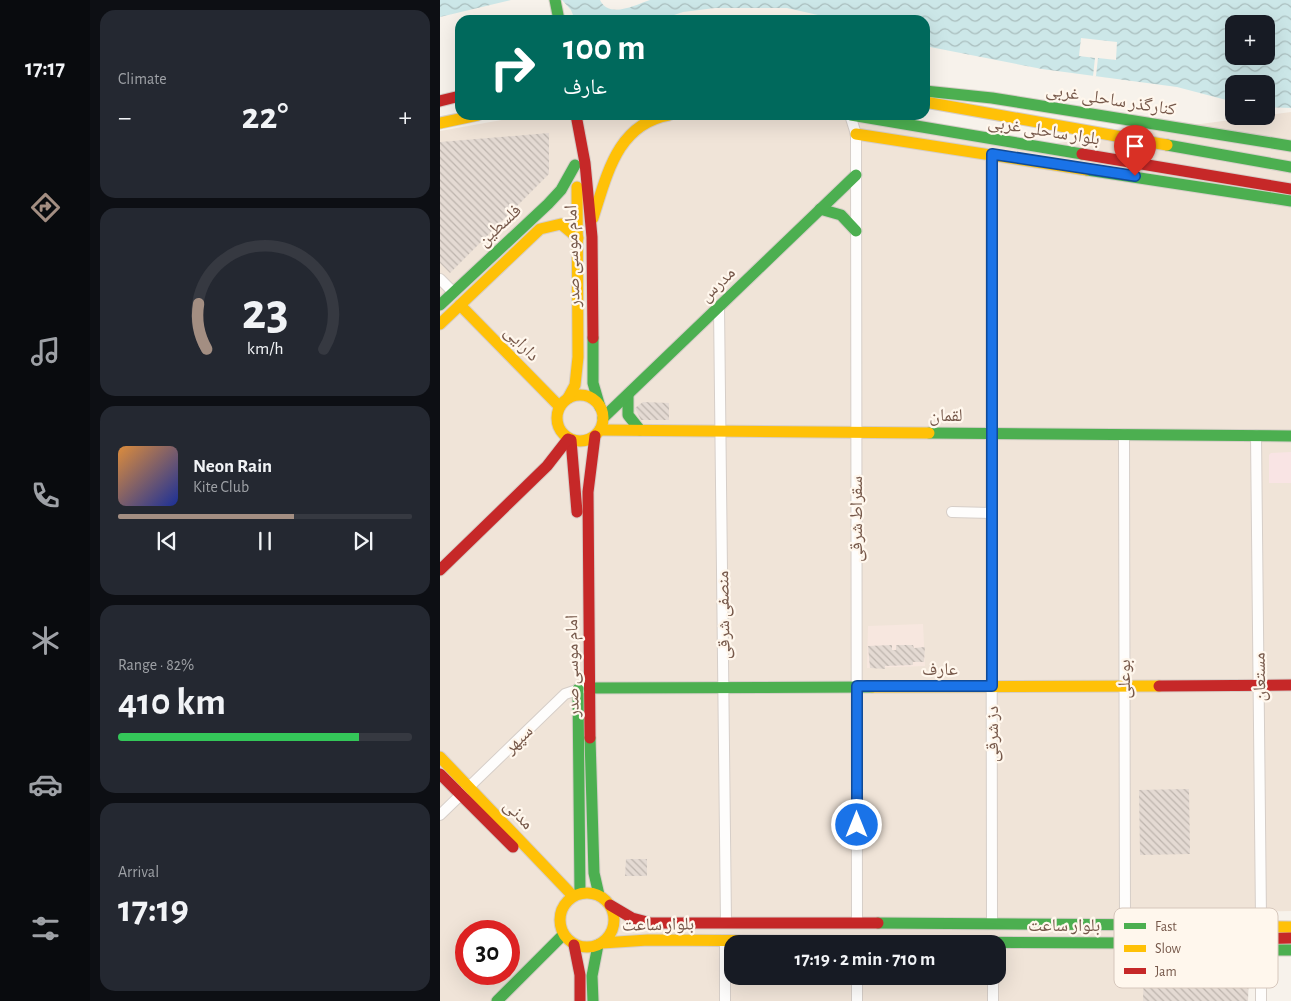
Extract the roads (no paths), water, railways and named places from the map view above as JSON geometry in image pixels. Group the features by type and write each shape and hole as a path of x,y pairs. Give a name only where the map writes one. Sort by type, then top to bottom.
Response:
{"main road":[{"path":"545,0 548,15"},
{"path":"555,0 557,15"},
{"name":"کنارگذر ساحلی غربی","path":"930,92 1001,100 1291,146"},
{"path":"440,101 455,97"},
{"name":"بلوار ساحلی غربی","path":"930,103 1291,166"},
{"path":"440,123 455,120"},
{"path":"567,120 580,164"},
{"path":"576,120 580,164"},
{"path":"591,225 604,183 634,130 651,120"},
{"name":"بلوار ساحلی غربی","path":"880,120 1291,189"},
{"path":"856,134 1291,200"},
{"name":"فلسطین","path":"445,297 561,190 580,164"},
{"name":"امام موسی صدر","path":"580,164 591,225 593,383 600,406"},
{"name":"امام موسی صدر","path":"568,398 575,385 578,357 580,164"},
{"name":"مدرس","path":"603,418 856,175"},
{"path":"1273,186 1291,200"},
{"path":"820,209 834,210 846,218 856,231"},
{"path":"531,218 539,218 542,225 540,229"},
{"name":"فلسطین","path":"440,324 540,229 555,222 567,225 578,238"},
{"name":"دارایی","path":"460,305 559,406"},
{"path":"582,395 589,397 600,406 603,418 598,433 582,442 569,439 558,428 556,421 559,406 568,398 582,395"},
{"path":"628,395 628,415 640,430"},
{"name":"لقمان","path":"598,433 640,430 1291,436"},
{"name":"امام موسی صدر","path":"573,897 583,688 588,492 598,433"},
{"path":"440,570 546,466 569,439"},
{"name":"امام موسی صدر","path":"569,439 577,492 583,688 594,874 599,895"},
{"name":"عارف","path":"583,688 1291,685"},
{"name":"مدنی","path":"440,757 465,791 573,897"},
{"name":"مدنی","path":"440,774 465,791"},
{"path":"599,895 610,905 614,922 608,938 600,944 588,948 574,945 563,935 559,918 573,897 599,895"},
{"name":"بلوار ساعت","path":"610,905 632,918 652,923 1114,924"},
{"path":"497,1001 563,935"},
{"name":"بلوار ساعت","path":"600,944 648,940 724,941"},
{"name":"بلوار ساعت","path":"1006,943 1114,943"},
{"path":"592,1001 592,976 600,944"},
{"path":"574,945 580,975 580,1001"},
{"path":"1278,950 1291,950"}],"street":[{"name":"سقراط شرقی","path":"852,120 856,134 857,924"},
{"name":"دز شرقی","path":"992,154 992,924"},
{"path":"440,279 445,297"},
{"name":"منصفی شرقی","path":"719,307 726,923"},
{"name":"بوعلی","path":"1124,434 1125,908"},
{"name":"مستعان","path":"1256,435 1261,908"},
{"path":"952,512 991,513"},
{"name":"سپهر","path":"440,815 565,694 583,688"},
{"path":"725,985 725,1001"},
{"path":"857,985 857,1001"},
{"path":"993,985 993,1001"},
{"path":"1261,988 1261,1001"}],"water":[{"path":"440,0 511,0 440,17"},
{"path":"562,0 600,0 604,6 616,10 650,0 1291,0 1291,108 1275,107 1275,75 1225,75 1225,100 1177,87 1042,69 930,47 930,15 818,15 787,8 715,8 674,15 573,15"}]}
